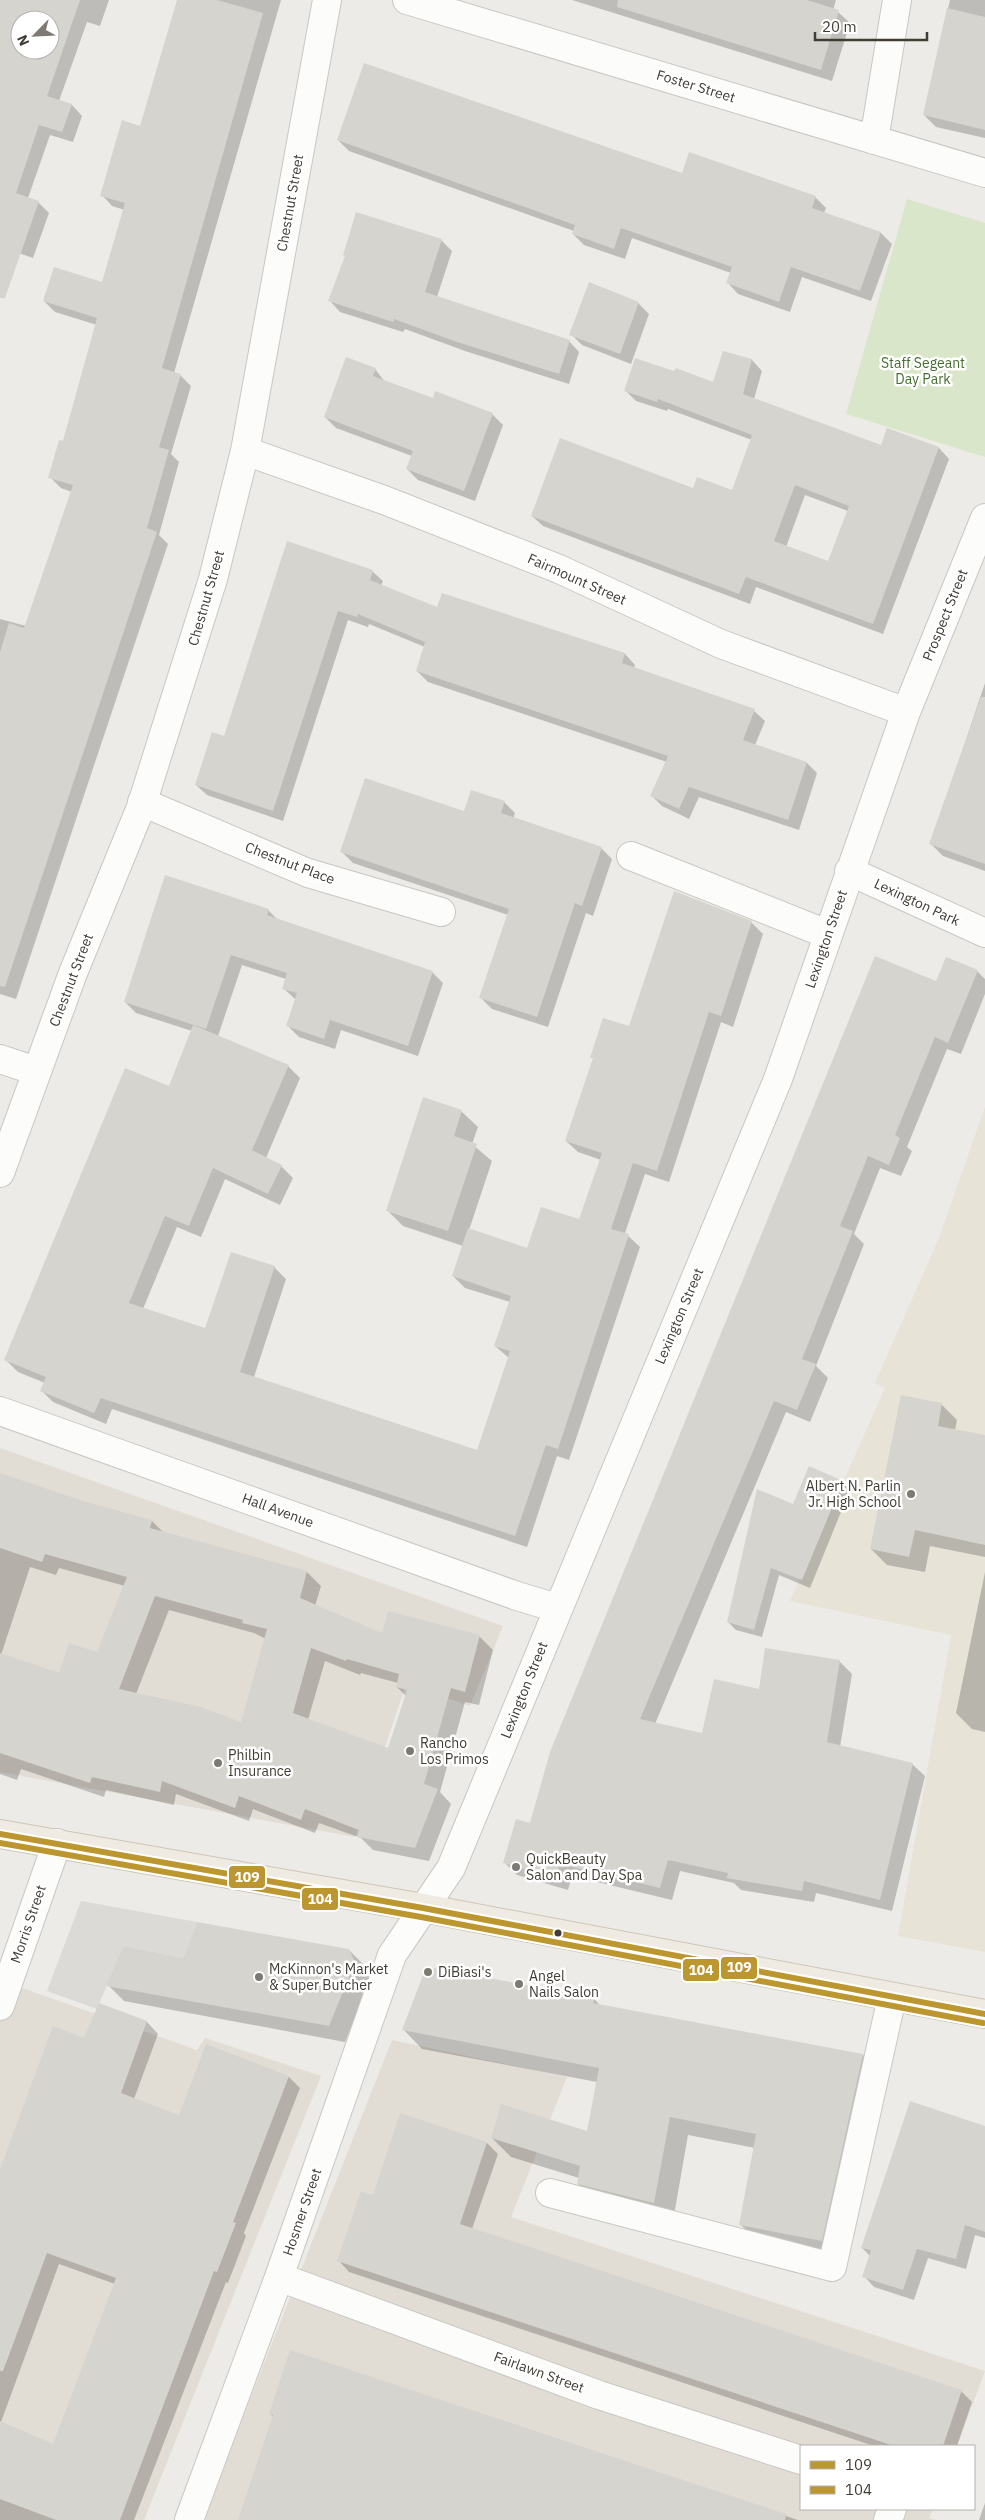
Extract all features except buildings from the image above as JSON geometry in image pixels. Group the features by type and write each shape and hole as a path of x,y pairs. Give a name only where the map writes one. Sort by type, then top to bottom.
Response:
{"main road":[{"path":"0,1834 423,1908 985,2014"}],"street":[{"name":"Chestnut Street","path":"0,1173 36,1071 142,802 213,579 245,451 326,0"},
{"name":"Foster Street","path":"407,0 985,172"},
{"path":"874,140 897,0"},
{"name":"Fairmount Street","path":"245,451 384,500 559,569 721,644 906,712"},
{"name":"Prospect Street","path":"906,712 985,518"},
{"name":"Lexington Street","path":"423,1908 451,1868 778,1079 906,712"},
{"name":"Chestnut Place","path":"142,802 308,873 441,912"},
{"path":"631,856 827,934"},
{"name":"Lexington Park","path":"849,871 985,933"},
{"path":"0,1059 36,1071"},
{"name":"Hall Avenue","path":"0,1411 517,1596 558,1608"},
{"name":"Morris Street","path":"0,2006 57,1843"},
{"name":"Hosmer Street","path":"189,2520 279,2277 392,1955 423,1908"},
{"path":"550,2193 832,2267 892,1997"},
{"name":"Fairlawn Street","path":"279,2277 599,2394 800,2460"}],"shaded area":[{"name":"Albert N. Parlin Jr. High School","path":"985,1107 985,1952 898,1936 951,1635 790,1601 885,1388 875,1383 939,1238"},
{"path":"0,1448 503,1626 470,1706 406,1684 355,1837 0,1772"},
{"path":"81,1901 197,1922 183,1958 123,1946 97,2009 47,1991"},
{"path":"0,1980 197,2050 205,2038 321,2076 144,2520 0,2520"},
{"path":"392,2040 567,2077 511,2217 985,2371 957,2445 800,2445 800,2510 933,2510 929,2518 936,2520 202,2520"}],"green space":[{"name":"Staff Segeant Day Park","path":"907,199 985,223 985,457 846,414"}],"transit line":[{"name":"109","path":"0,1834 423,1908 985,2014"},
{"name":"104","path":"0,1843 421,1917 983,2023"}],"place":[{"name":"Albert N. Parlin Jr. High School","path":"911,1494"},
{"name":"Rancho Los Primos","path":"410,1751"},
{"name":"Philbin Insurance","path":"218,1763"},
{"name":"QuickBeauty Salon and Day Spa","path":"516,1867"},
{"name":"DiBiasi's","path":"428,1972"},
{"name":"McKinnon's Market & Super Butcher","path":"259,1977"},
{"name":"Angel Nails Salon","path":"519,1984"}]}
